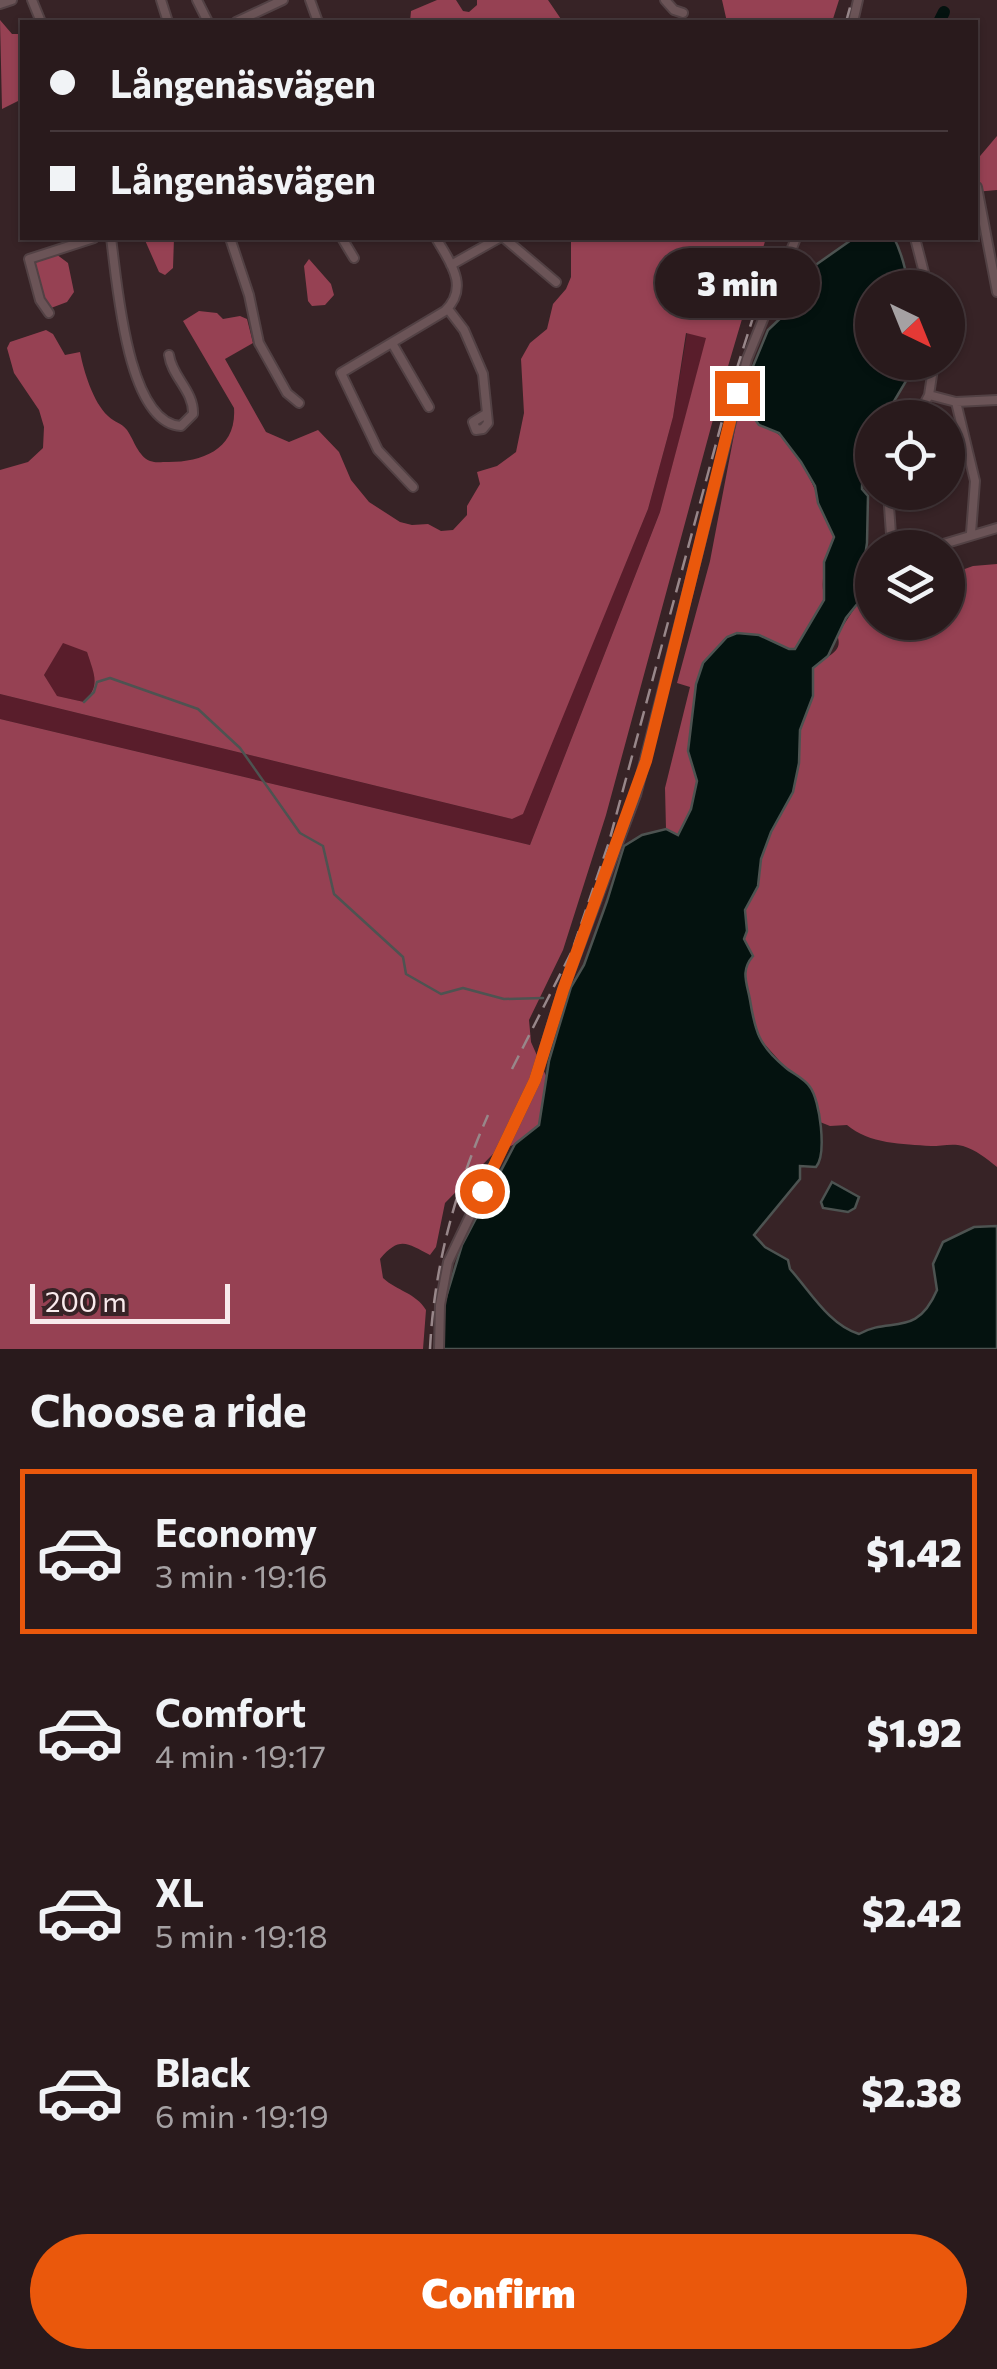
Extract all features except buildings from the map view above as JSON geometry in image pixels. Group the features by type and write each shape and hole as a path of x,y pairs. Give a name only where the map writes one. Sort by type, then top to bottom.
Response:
{"street":[{"path":"0,4 12,0"},
{"path":"240,20 283,0"},
{"path":"665,0 683,13"},
{"path":"978,197 997,292"},
{"path":"48,314 28,259 88,240"},
{"path":"111,240 130,359 161,418 168,424 182,426 193,414 193,403 169,355"},
{"path":"231,240 249,295 258,343 287,393 299,402"},
{"path":"343,240 354,258"},
{"path":"413,486 378,450 341,372 448,309 458,285 437,240"},
{"path":"451,265 498,240"},
{"path":"504,240 556,282"},
{"path":"439,1349 440,1306 448,1262 535,1080 563,990 636,794 687,604 727,428 747,359 795,240"},
{"path":"916,240 924,270"},
{"path":"448,309 464,330 483,374 486,414"},
{"path":"392,343 429,407"},
{"path":"926,400 931,380"},
{"path":"929,395 948,400"},
{"path":"965,402 997,400"},
{"path":"965,439 975,481 970,534"},
{"path":"965,536 997,528"}],"shaded area":[{"path":"437,0 456,0 463,11 469,12 477,0 548,0 562,20 410,20 411,11"},
{"path":"722,0 839,0 833,20 727,20"},
{"path":"0,20 12,34 20,34 20,100 2,109"},
{"path":"997,136 997,190 978,192 978,158"},
{"path":"145,240 174,240 173,268 165,275 159,272"},
{"path":"571,240 765,240 606,815 563,950 529,1020 531,1042 547,1078 539,1126 493,1154 445,1203 436,1247 430,1255 399,1244 380,1259 383,1278 426,1310 423,1349 0,1349 0,719 530,845 660,512 706,338 686,333 673,417 648,509 523,814 512,819 0,694 0,470 28,462 43,448 44,427 39,410 14,373 7,348 10,342 46,330 53,334 65,355 80,352 98,403 127,430 142,455 154,462 178,462 203,456 223,444 230,434 234,408 183,321 199,311 217,313 223,319 240,316 247,319 253,343 225,359 266,432 289,442 318,430 339,452 351,480 369,502 400,522 453,530 467,515 467,506 480,484 477,472 497,466 516,452 524,413 521,359 530,343 547,329 553,304 571,277","holes":["63,643 87,652 95,679 84,702 57,696 44,675"]},
{"path":"851,240 895,240 905,270 855,270 855,380 907,380 895,400 855,400 855,510 868,510 867,530 855,530 855,607 828,656 813,668 813,696 800,730 793,792 771,832 761,859 758,886 745,910 744,939 753,956 746,977 756,1029 769,1052 805,1081 814,1094 821,1151 816,1167 800,1166 800,1179 754,1235 765,1247 788,1260 790,1269 829,1315 859,1334 902,1324 920,1315 937,1290 933,1264 943,1242 974,1227 997,1226 997,1349 443,1349 444,1304 462,1245 515,1144 539,1125 549,1061 571,987 584,965 624,846 642,835 666,829 678,835 691,809 697,781 688,751 696,684 703,663 727,637 737,633 759,635 795,649 824,600 824,562 834,537 818,503 815,486 779,433 759,425 747,408 749,376 768,330 786,313 797,278"},
{"path":"56,254 68,263 74,292 67,302 51,308 44,301 34,265 39,259"},
{"path":"309,259 331,284 334,295 325,305 312,306 308,301 304,266"},
{"path":"687,333 707,337 660,512 530,845 0,719 0,694 512,819 522,814 648,509 673,417"},
{"path":"747,408 789,444 825,513 834,537 823,575 825,600 795,649 719,645 703,663 696,684 688,750 697,781 691,809 678,835 666,829 665,788 690,687 677,683 710,561 737,419"},
{"path":"997,564 997,1167 963,1146 887,1142 865,1136 847,1125 820,1122 811,1088 760,1039 751,1018 744,976 745,910 758,886 761,859 771,832 793,792 800,730 813,696 813,668 836,651 837,635 855,608 855,640 965,640 965,569"},
{"path":"63,642 87,652 94,684 84,702 56,696 44,675"},
{"path":"832,1182 859,1197 855,1208 848,1212 823,1208 821,1202"}],"waterway":[{"path":"940,20 944,12"},
{"path":"84,702 97,682 110,678 198,709 240,748 300,833 323,846 334,894 403,957 406,974 441,994 463,988 504,999 543,998"}],"railway":[{"path":"847,20 852,0"},
{"path":"512,1069 572,951 609,842 732,384 777,240"},
{"path":"430,1349 436,1288 448,1229 488,1115"}],"route":[{"path":"482,1191 535,1080 563,990 646,761 737,393"}]}
